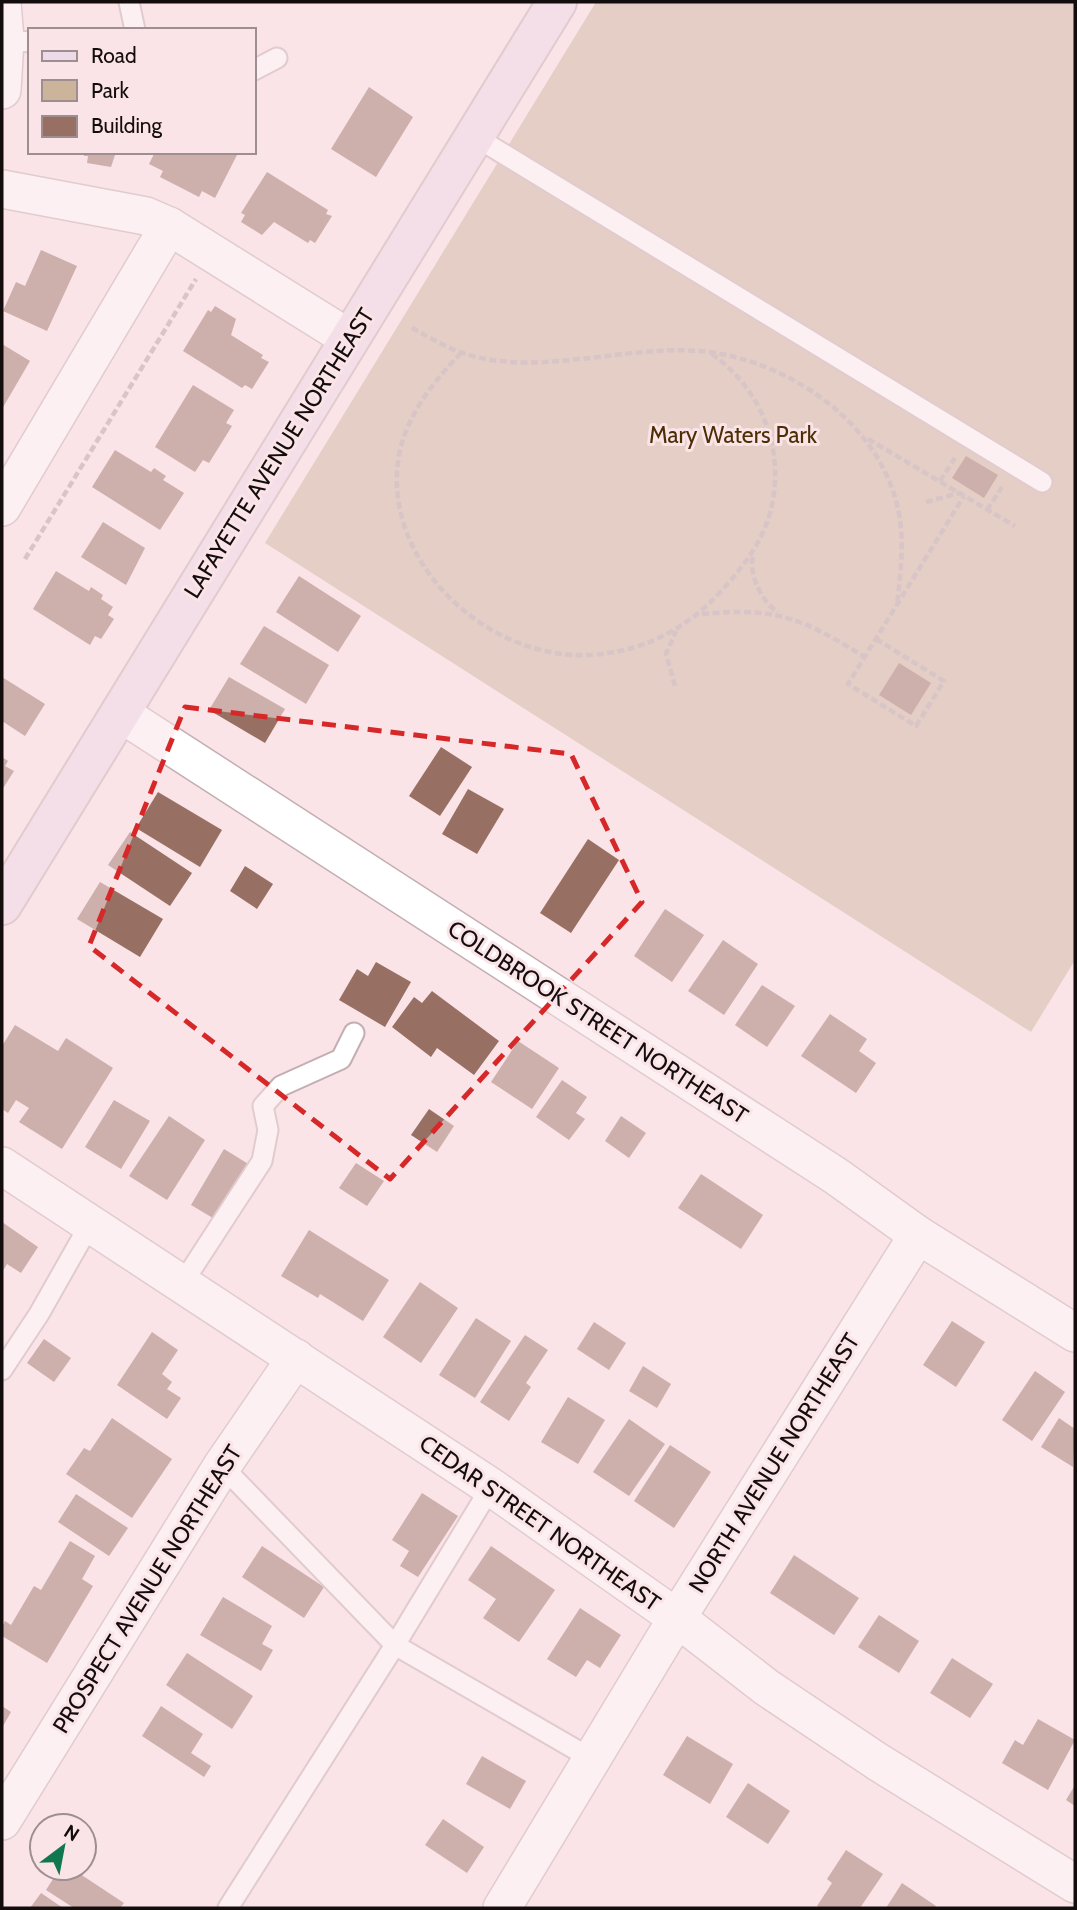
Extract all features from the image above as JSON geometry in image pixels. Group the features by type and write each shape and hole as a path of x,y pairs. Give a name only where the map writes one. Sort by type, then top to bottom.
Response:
{"street":[{"path":"2,2 17,41 2,90"},
{"name":"LAFAYETTE AVENUE NORTHEAST","path":"2,905 556,2"},
{"path":"2,189 122,209 169,226 350,339"},
{"path":"2,507 169,226"},
{"name":"COLDBROOK STREET NORTHEAST","path":"120,713 836,1176 918,1234 1075,1333"},
{"name":"CEDAR STREET NORTHEAST","path":"2,1166 491,1487 677,1618 766,1687 878,1762 1075,1884"},
{"name":"NORTH AVENUE NORTHEAST","path":"502,1908 677,1618 918,1234"},
{"name":"PROSPECT AVENUE NORTHEAST","path":"2,1821 11,1783 296,1358"}],"lane":[{"path":"129,2 135,28"},
{"path":"256,69 277,58"},
{"path":"474,136 1042,482"},
{"path":"182,1284 262,1161 268,1130 263,1106 281,1086 341,1059 354,1033"},
{"path":"2,1370 39,1314 90,1224"},
{"path":"222,1466 396,1646 592,1759"},
{"path":"228,1908 396,1646 491,1487"}],"path":[{"path":"25,559 196,279"},
{"path":"412,328 461,353 515,361 650,351 709,352 761,366 796,382 835,409 864,437 1015,526"},
{"path":"709,352 737,376 764,416 772,438 776,460 773,505 754,553 751,569 768,604 783,615"},
{"path":"461,353 425,394 401,448 396,477 404,530 416,558 432,580 453,601 489,627 522,642 557,653 588,655 619,651 677,631 700,615 754,553"},
{"path":"864,437 888,477 900,520 902,544 897,605"},
{"path":"926,502 962,494"},
{"path":"876,639 944,681 916,726 848,684 962,494"},
{"path":"700,615 766,611 783,615 811,625 865,657"},
{"path":"675,686 666,654 667,645 677,631"}],"highlighted area":[{"path":"185,707 571,754 642,902 390,1179 89,946"}],"green space":[{"name":"Mary Waters Park","path":"596,2 1075,2 1075,960 1031,1032 265,543"}],"building":[{"path":"369,87 413,117 376,177 331,149"},
{"path":"115,154 111,167 87,163 88,156 84,156"},
{"path":"154,154 237,155 215,198 202,191 199,197 160,177 163,171 149,164"},
{"path":"267,172 328,210 326,214 332,216 315,243 310,240 308,243 274,222 262,235 241,222 245,215 241,213"},
{"path":"41,250 77,266 47,331 3,311 16,282 25,286"},
{"path":"215,306 236,319 231,335 263,355 261,358 269,362 252,389 245,385 242,388 183,351 208,310 211,312"},
{"path":"2,344 30,361 2,409"},
{"path":"193,385 234,410 226,423 232,426 209,463 203,460 195,472 155,447"},
{"path":"115,450 151,472 154,468 166,476 163,480 184,493 160,530 92,487"},
{"path":"966,456 998,475 984,498 952,478"},
{"path":"103,522 145,548 126,585 81,557"},
{"path":"56,571 89,591 91,587 103,595 101,599 113,607 108,615 114,619 101,639 95,636 90,645 33,609"},
{"path":"299,576 361,616 338,652 276,612"},
{"path":"264,626 329,665 306,704 240,664"},
{"path":"899,663 931,683 911,715 879,695"},
{"path":"2,677 45,704 25,736 2,721"},
{"path":"229,677 285,709 265,743 209,710"},
{"path":"441,747 472,767 440,816 409,796"},
{"path":"2,757 8,761 5,766 14,771 2,790"},
{"path":"468,789 504,809 477,854 442,834"},
{"path":"158,792 222,830 200,867 136,828"},
{"path":"130,832 192,873 170,906 108,865"},
{"path":"588,839 619,860 571,933 540,913"},
{"path":"245,866 273,884 257,909 230,891"},
{"path":"100,882 163,919 140,957 77,919"},
{"path":"665,909 704,935 672,982 634,956"},
{"path":"723,940 758,964 724,1015 688,991"},
{"path":"376,962 411,982 385,1027 339,1000 357,969 368,976"},
{"path":"762,985 795,1006 767,1047 735,1025"},
{"path":"432,991 499,1041 474,1075 437,1048 431,1057 392,1027 414,997 422,1003"},
{"path":"830,1014 867,1039 859,1051 876,1063 856,1093 801,1056"},
{"path":"15,1025 58,1051 66,1038 113,1068 62,1149 19,1122 29,1108 16,1100 8,1113 2,1109 2,1046"},
{"path":"518,1041 559,1068 532,1109 491,1082"},
{"path":"562,1080 587,1097 576,1113 585,1119 569,1140 536,1117"},
{"path":"114,1100 150,1121 121,1169 85,1147"},
{"path":"429,1109 454,1126 437,1152 411,1135"},
{"path":"169,1116 205,1140 167,1200 129,1176"},
{"path":"621,1116 646,1133 629,1158 605,1141"},
{"path":"224,1149 250,1165 228,1227 191,1205"},
{"path":"356,1163 384,1181 367,1206 339,1188"},
{"path":"701,1174 763,1215 741,1249 678,1208"},
{"path":"2,1222 38,1247 21,1273 7,1264 2,1272"},
{"path":"309,1230 389,1280 363,1321 320,1294 318,1298 281,1276"},
{"path":"420,1282 458,1308 421,1363 383,1337"},
{"path":"476,1318 511,1341 475,1398 439,1375"},
{"path":"952,1321 985,1342 956,1387 923,1365"},
{"path":"594,1322 626,1343 609,1370 577,1349"},
{"path":"152,1332 178,1350 162,1374 172,1382 167,1389 181,1398 167,1419 117,1385"},
{"path":"525,1335 548,1350 526,1383 531,1387 509,1421 480,1402"},
{"path":"44,1339 71,1358 54,1382 27,1363"},
{"path":"643,1366 671,1384 657,1408 629,1391"},
{"path":"1035,1371 1065,1392 1032,1441 1002,1420"},
{"path":"568,1397 605,1420 578,1464 541,1442"},
{"path":"112,1418 172,1459 132,1518 66,1474 84,1448 90,1451"},
{"path":"1059,1418 1075,1429 1073,1467 1041,1447"},
{"path":"629,1419 665,1444 629,1496 593,1472"},
{"path":"670,1445 711,1472 674,1528 634,1501"},
{"path":"422,1493 458,1516 418,1577 400,1566 409,1551 392,1540"},
{"path":"76,1494 128,1528 109,1556 58,1522"},
{"path":"70,1541 95,1556 82,1579 93,1586 47,1663 2,1636 2,1627 5,1621 11,1625 34,1586 41,1590"},
{"path":"262,1546 324,1587 304,1618 242,1577"},
{"path":"491,1546 555,1590 519,1642 483,1618 496,1599 468,1580"},
{"path":"794,1555 859,1598 834,1635 770,1593"},
{"path":"223,1597 272,1626 262,1644 273,1650 261,1671 200,1635"},
{"path":"580,1608 621,1635 600,1668 587,1660 576,1677 547,1659"},
{"path":"879,1615 919,1641 899,1673 858,1647"},
{"path":"187,1653 253,1696 232,1729 166,1685"},
{"path":"952,1658 993,1684 970,1718 930,1693"},
{"path":"2,1706 11,1712 2,1728"},
{"path":"161,1706 203,1734 191,1753 211,1766 204,1777 142,1736"},
{"path":"1038,1719 1075,1740 1048,1790 1002,1763 1015,1740 1023,1745"},
{"path":"687,1736 733,1764 710,1804 663,1775"},
{"path":"482,1756 526,1781 510,1809 466,1784"},
{"path":"748,1783 790,1811 768,1844 726,1817"},
{"path":"1075,1785 1075,1806 1066,1800"},
{"path":"443,1819 484,1847 467,1873 425,1845"},
{"path":"846,1850 883,1874 860,1908 821,1908 817,1906 832,1883 827,1879"},
{"path":"51,1882 92,1882 124,1903 120,1908 74,1908 46,1890"},
{"path":"902,1883 936,1906 935,1908 886,1908"},
{"path":"41,1893 63,1908 30,1908"}]}
